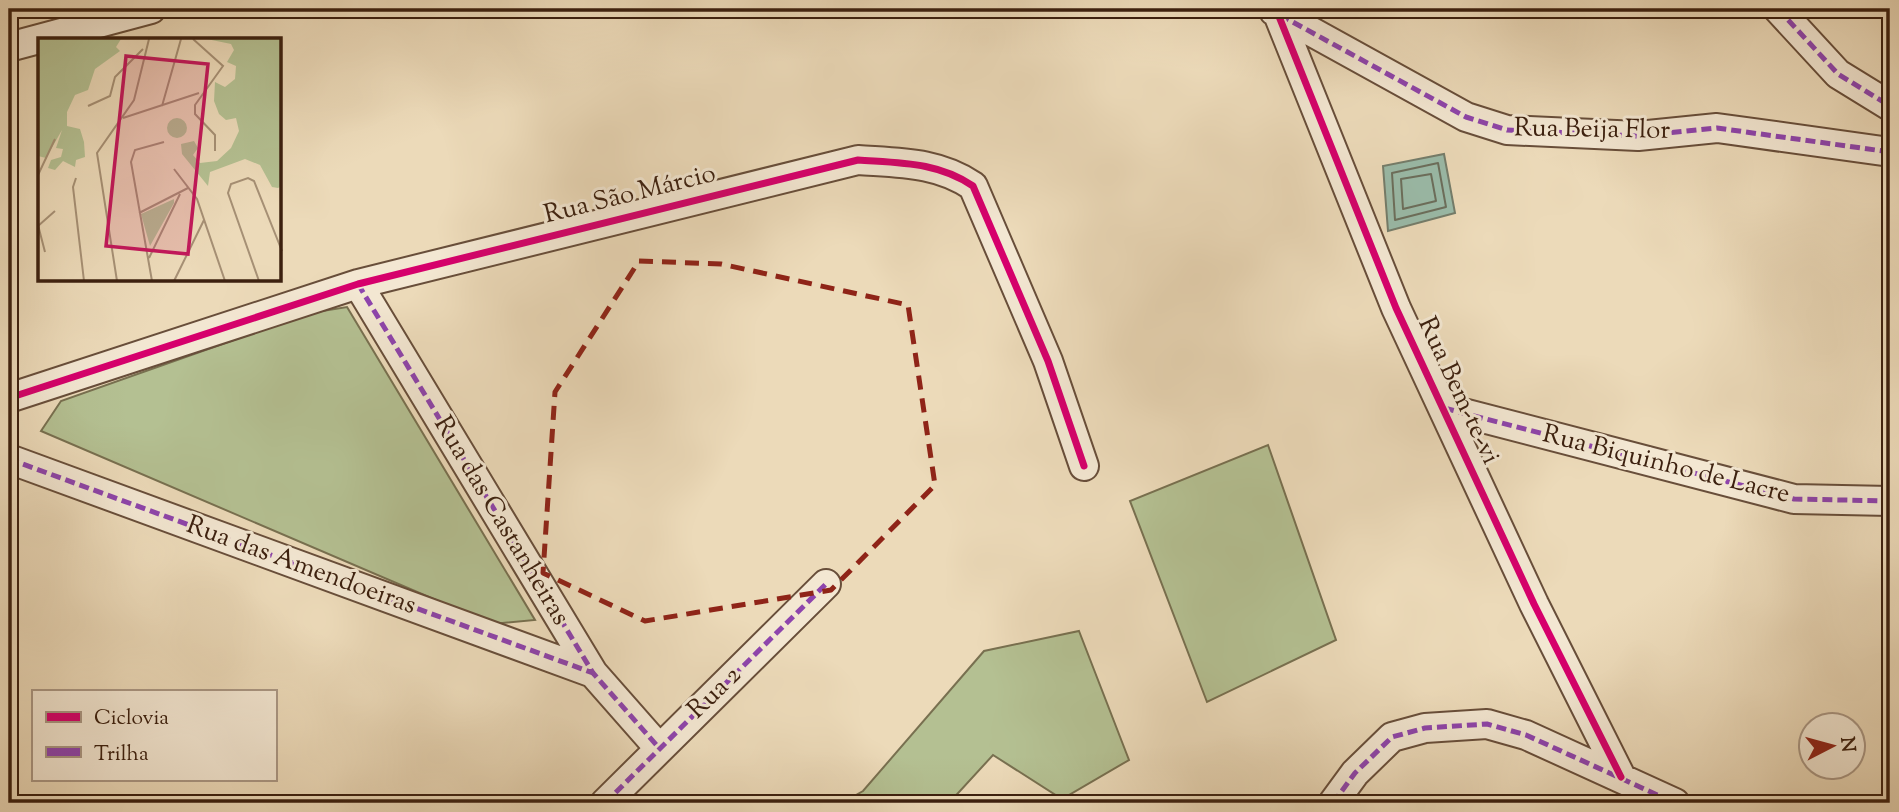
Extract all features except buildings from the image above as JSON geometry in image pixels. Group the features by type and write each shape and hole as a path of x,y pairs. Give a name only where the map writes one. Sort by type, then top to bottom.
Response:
{"street":[{"path":"43,38 151,9"},
{"path":"1778,9 1838,74 1890,106"},
{"name":"Rua Beija Flor","path":"1274,11 1466,117 1507,130 1638,136 1717,128 1890,152"},
{"name":"Rua Bem-te-vi","path":"1274,11 1396,308 1534,604 1620,777"},
{"path":"9,47 38,39"},
{"name":"Rua São Márcio","path":"9,398 358,284 858,160 929,165 956,174 973,186 1048,362 1084,466"},
{"name":"Rua das Castanheiras","path":"358,284 593,673 659,748"},
{"name":"Rua Biquinho de Lacre","path":"1444,408 1794,499 1890,501"},
{"name":"Rua das Amendoeiras","path":"9,459 593,673"},
{"name":"Rua 2","path":"605,803 826,584"},
{"path":"1333,803 1354,773 1392,737 1425,728 1487,724 1526,735 1675,803"}],"highlighted area":[{"path":"639,261 721,264 908,305 935,485 831,590 645,621 543,573 555,392"}],"shaded area":[{"path":"347,307 535,620 492,624 41,431 61,401 310,313"},
{"path":"1268,445 1336,640 1207,702 1130,501"},
{"path":"1079,631 1129,760 1062,799 993,755 949,803 842,803 863,791 984,651"}],"water":[{"path":"1444,154 1455,213 1388,231 1383,166"}],"marked path":[{"path":"1778,9 1838,74 1890,106"},
{"path":"1280,15 1466,117 1507,130 1638,136 1717,128 1890,152"},
{"path":"358,284 593,673 659,748"},
{"path":"1444,408 1794,499 1890,501"},
{"path":"9,459 593,673"},
{"path":"605,803 826,584"},
{"path":"1333,803 1355,773 1392,737 1425,728 1487,724 1526,735 1675,803"}],"cycle path":[{"path":"1278,14 1396,308 1534,604 1621,777"},
{"path":"9,398 358,284 858,160 932,168 973,186 1048,361 1084,466"}]}
